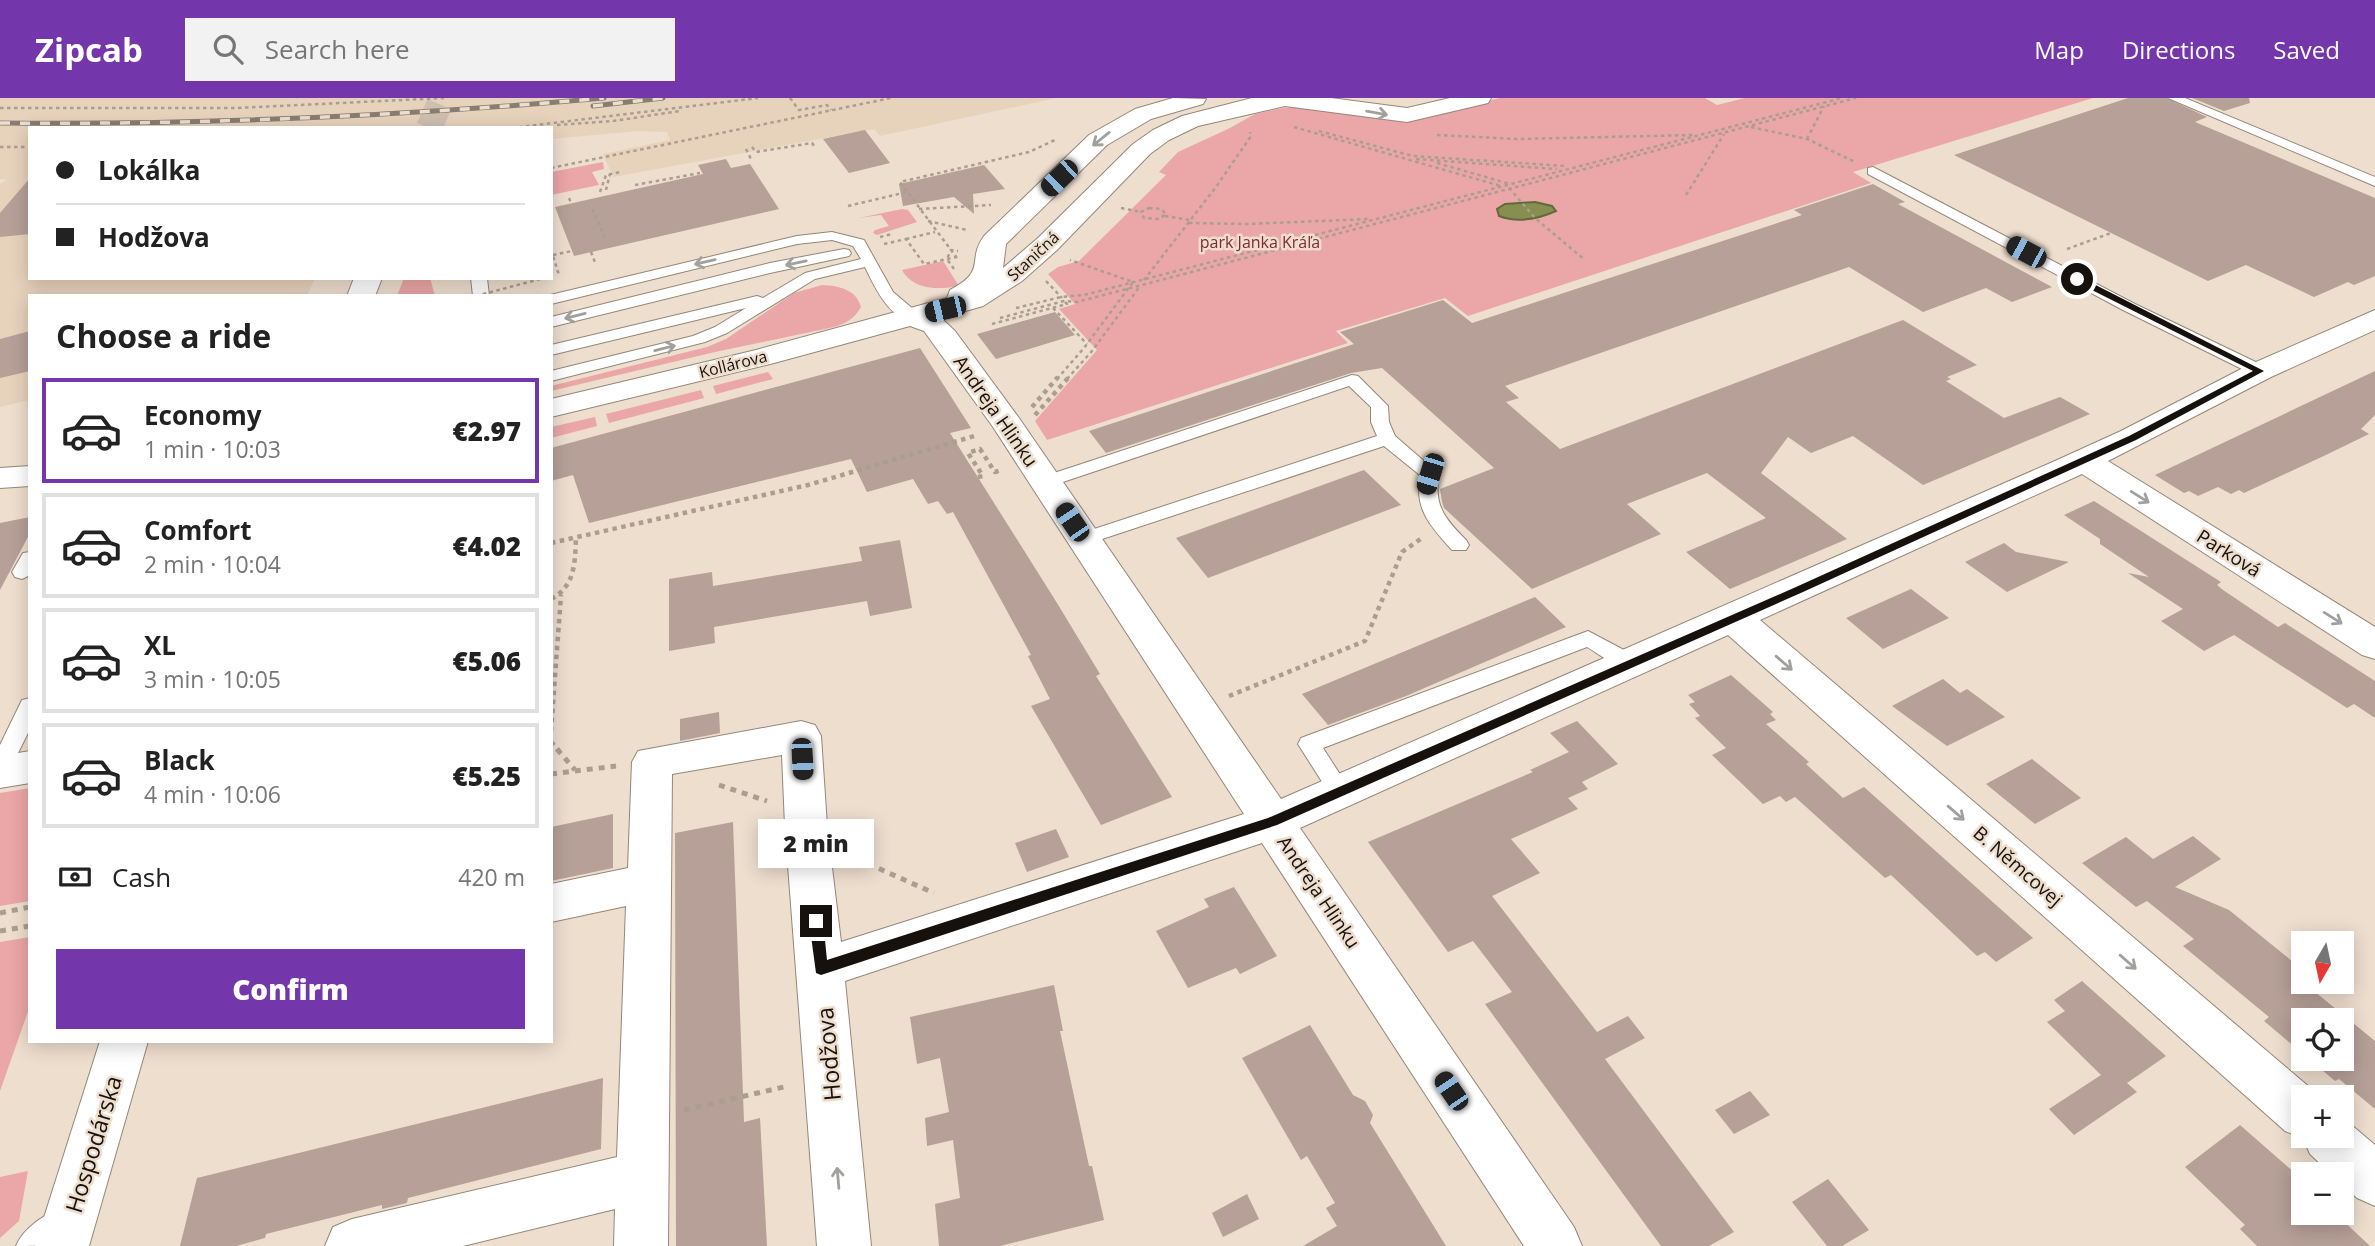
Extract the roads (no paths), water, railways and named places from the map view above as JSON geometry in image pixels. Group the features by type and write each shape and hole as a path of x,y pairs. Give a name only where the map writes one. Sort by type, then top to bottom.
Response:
{"street":[{"name":"Staničná","path":"913,317 975,288 989,272 993,242 1098,139 1143,114 1200,98"},
{"name":"Staničná","path":"913,317 973,300 1003,284 1150,142 1164,133 1211,116 1407,115 1480,98"},
{"name":"Kollárova","path":"553,408 763,357 913,317"},
{"name":"Andreja Hlinku","path":"913,317 934,325 945,337 1045,482 1555,1246"},
{"path":"821,968 1272,822 2132,438 2260,371 2375,319"},
{"name":"Parková","path":"2083,460 2375,645"},
{"path":"0,478 28,476"},
{"name":"B. Němcovej","path":"1733,618 2291,1104"},
{"name":"Hodžova","path":"649,883 652,762 801,736 806,826 821,968 844,1246"},
{"path":"0,770 28,767"},
{"path":"553,903 649,883 640,1246"},
{"name":"Hospodárska","path":"67,1230 123,1043"},
{"path":"2341,1148 2375,1181"},
{"path":"352,1246 641,1177"}],"lane":[{"path":"2174,98 2375,182"},
{"path":"1873,171 2039,260 2260,371"},
{"path":"553,299 817,237 852,239 866,256 897,309 913,317"},
{"path":"553,376 699,339 721,330 810,276 866,256"},
{"path":"553,322 770,268 866,256"},
{"path":"553,350 772,297"},
{"name":"Andreja Hlinku","path":"1045,482 1352,380 1379,406 1380,422 1387,439"},
{"path":"1083,539 1387,439 1430,474 1424,494 1430,510 1440,526 1459,545"},
{"path":"1341,793 1309,744 1588,638 1632,663"},
{"path":"0,770 28,710"},
{"path":"31,1246 67,1230"}],"tunnel":[{"path":"430,126 442,98"}],"railway":[{"path":"0,123 302,118 604,98"},
{"path":"593,106 663,98"}],"park label":[{"name":"park Janka Kráľa","path":"1260,242"}]}
